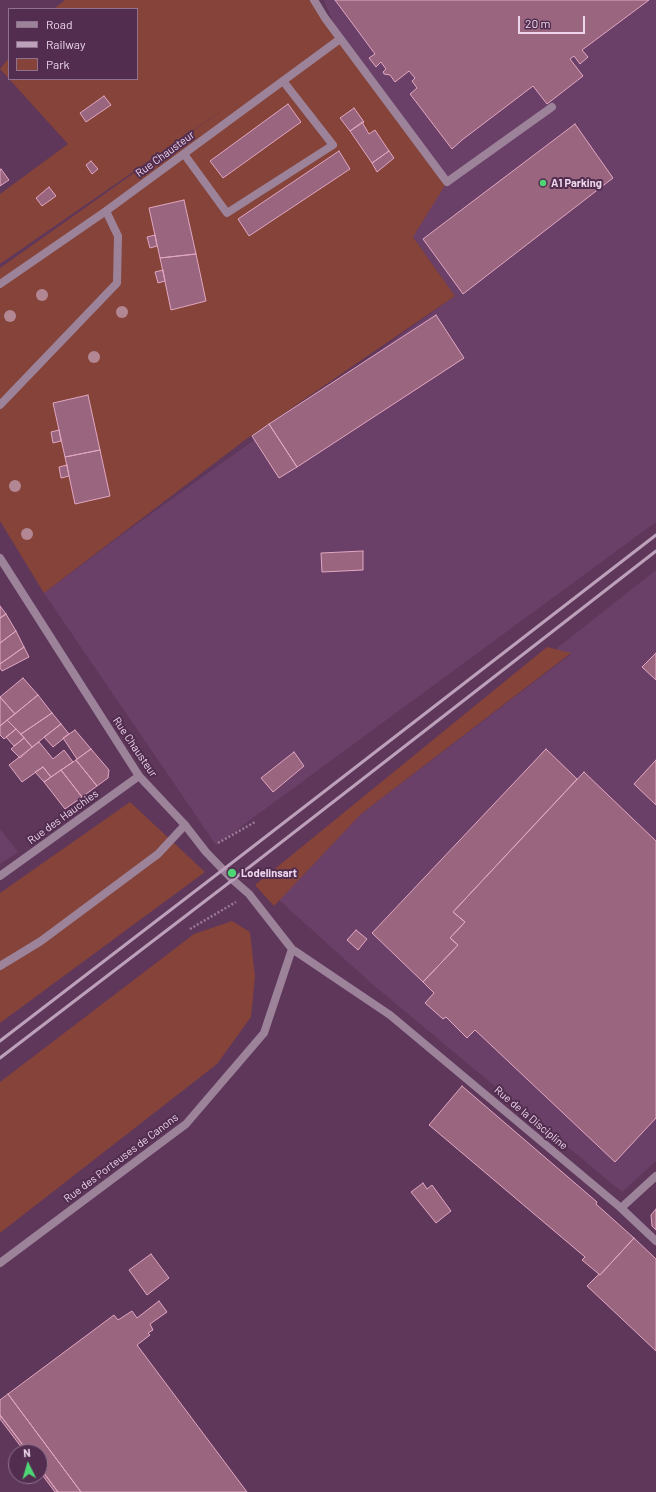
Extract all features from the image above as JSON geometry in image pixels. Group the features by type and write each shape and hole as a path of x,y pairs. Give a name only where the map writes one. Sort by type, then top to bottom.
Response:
{"street":[{"path":"314,0 340,39 447,182 552,107"},
{"name":"Rue Chausteur","path":"0,284 106,211 340,39"},
{"path":"184,154 227,213 333,145 283,81"},
{"path":"0,405 118,283 118,236 106,211"},
{"name":"Rue Chausteur","path":"0,558 139,776 185,825 206,852 233,880 250,894 292,949"},
{"name":"Rue des Hauchies","path":"1,873 139,776"},
{"path":"0,966 41,941 158,854 185,825"},
{"name":"Rue de la Discipline","path":"292,949 390,1015 621,1208 656,1241"},
{"name":"Rue des Porteuses de Canons","path":"0,1262 186,1124 264,1033 292,949"},
{"path":"621,1208 656,1176"}],"path":[{"path":"206,852 255,822"},
{"path":"190,929 250,894"}],"shaded area":[{"path":"324,0 656,0 656,522 216,845 44,593 123,534 455,296 413,237 340,39"},
{"path":"656,570 656,1161 622,1192 371,983 279,900 361,814 571,654 556,649"},
{"path":"0,829 18,852 0,864"}],"green space":[{"path":"65,0 319,0 325,18 447,182 413,237 455,296 245,440 44,593 0,521 0,268 227,107 0,264 0,194 68,144 10,80 138,80 138,8 55,8"},
{"path":"8,59 8,78 0,69"},
{"path":"547,647 571,653 361,814 274,906 255,885"},
{"path":"130,802 205,872 0,1023 0,893"},
{"path":"232,921 250,932 255,977 251,1017 217,1064 0,1233 0,1082 194,934"}],"building":[{"path":"335,0 649,0 582,50 588,57 580,64 574,56 570,59 583,76 547,104 533,86 452,149 410,94 417,88 412,81 415,78 409,71 395,82 390,75 384,74 383,72 386,69 381,62 376,67 369,58 375,54"},
{"path":"104,96 111,105 86,122 80,113"},
{"path":"288,104 301,122 223,178 210,161"},
{"path":"354,108 364,122 350,131 340,118"},
{"path":"362,122 369,134 375,130 389,151 372,163 350,131"},
{"name":"A1 Parking","path":"575,124 613,178 463,294 423,239"},
{"path":"339,151 350,169 249,236 238,219"},
{"path":"389,151 394,158 377,172 372,163"},
{"path":"91,161 98,169 92,174 86,165"},
{"path":"1,169 9,180 0,186 0,170"},
{"path":"49,187 56,196 42,206 36,198"},
{"path":"184,200 196,254 160,258 149,208"},
{"path":"155,235 157,246 150,248 147,237"},
{"path":"196,254 206,301 171,310 160,258"},
{"path":"163,270 165,281 158,283 155,272"},
{"path":"436,315 464,358 297,467 269,424"},
{"path":"88,395 100,450 65,457 53,403"},
{"path":"269,424 297,467 279,478 252,436"},
{"path":"59,430 61,441 53,443 51,432"},
{"path":"100,450 110,496 75,504 65,457"},
{"path":"67,465 69,476 61,478 59,467"},
{"path":"363,551 363,570 322,572 321,553"},
{"path":"0,606 6,614 0,618"},
{"path":"6,614 16,631 0,643 0,618"},
{"path":"16,631 24,647 0,664 0,643"},
{"path":"24,647 29,657 2,671 0,664"},
{"path":"656,653 656,680 642,667"},
{"path":"23,678 38,695 15,714 0,697"},
{"path":"38,695 52,713 21,734 7,720"},
{"path":"0,697 15,714 0,726"},
{"path":"52,713 61,724 32,747 21,734"},
{"path":"7,720 16,729 4,739 0,735 0,726"},
{"path":"61,724 69,734 53,747 44,737"},
{"path":"16,729 24,738 14,746 6,737"},
{"path":"75,730 91,749 77,759 63,738"},
{"path":"24,738 32,747 20,758 11,749"},
{"path":"39,742 53,759 64,750 73,762 51,777 43,767 22,782 9,765"},
{"path":"91,749 109,770 108,778 97,786 76,760"},
{"path":"546,749 577,779 453,912 465,922 450,938 458,945 423,982 372,933"},
{"path":"294,752 304,766 273,792 261,778"},
{"path":"76,760 97,786 82,797 61,770"},
{"path":"656,760 656,805 634,784"},
{"path":"43,767 51,777 44,782 35,772"},
{"path":"61,770 82,797 65,809 44,782"},
{"path":"584,772 656,841 656,1118 615,1162 475,1030 467,1038 446,1017 443,1019 425,1003 434,993 423,982 458,945 450,938 465,922 453,912"},
{"path":"356,930 367,939 358,950 347,940"},
{"path":"462,1086 597,1202 596,1204 634,1238 600,1275 582,1260 585,1257 429,1125"},
{"path":"423,1183 427,1189 432,1185 451,1211 436,1223 411,1192"},
{"path":"656,1209 656,1230 652,1226 651,1215"},
{"path":"634,1238 656,1259 656,1351 587,1286 599,1274 600,1275"},
{"path":"151,1254 169,1278 147,1295 129,1270"},
{"path":"159,1301 167,1312 150,1324 153,1330 148,1333 150,1335 137,1345 247,1492 81,1492 48,1448 48,1444 45,1444 8,1394 114,1315 118,1320 132,1311 137,1318"},
{"path":"8,1394 45,1444 22,1444 0,1415 0,1400"},
{"path":"0,1415 22,1444 19,1444 0,1419"},
{"path":"48,1448 81,1492 58,1492 48,1479"},
{"path":"48,1479 58,1492 55,1492 48,1483"}],"railway":[{"path":"0,1041 656,535"},
{"path":"0,1058 243,872 656,551"}],"place":[{"name":"A1 Parking","path":"543,183"},
{"name":"Lodelinsart","path":"232,873"}]}
